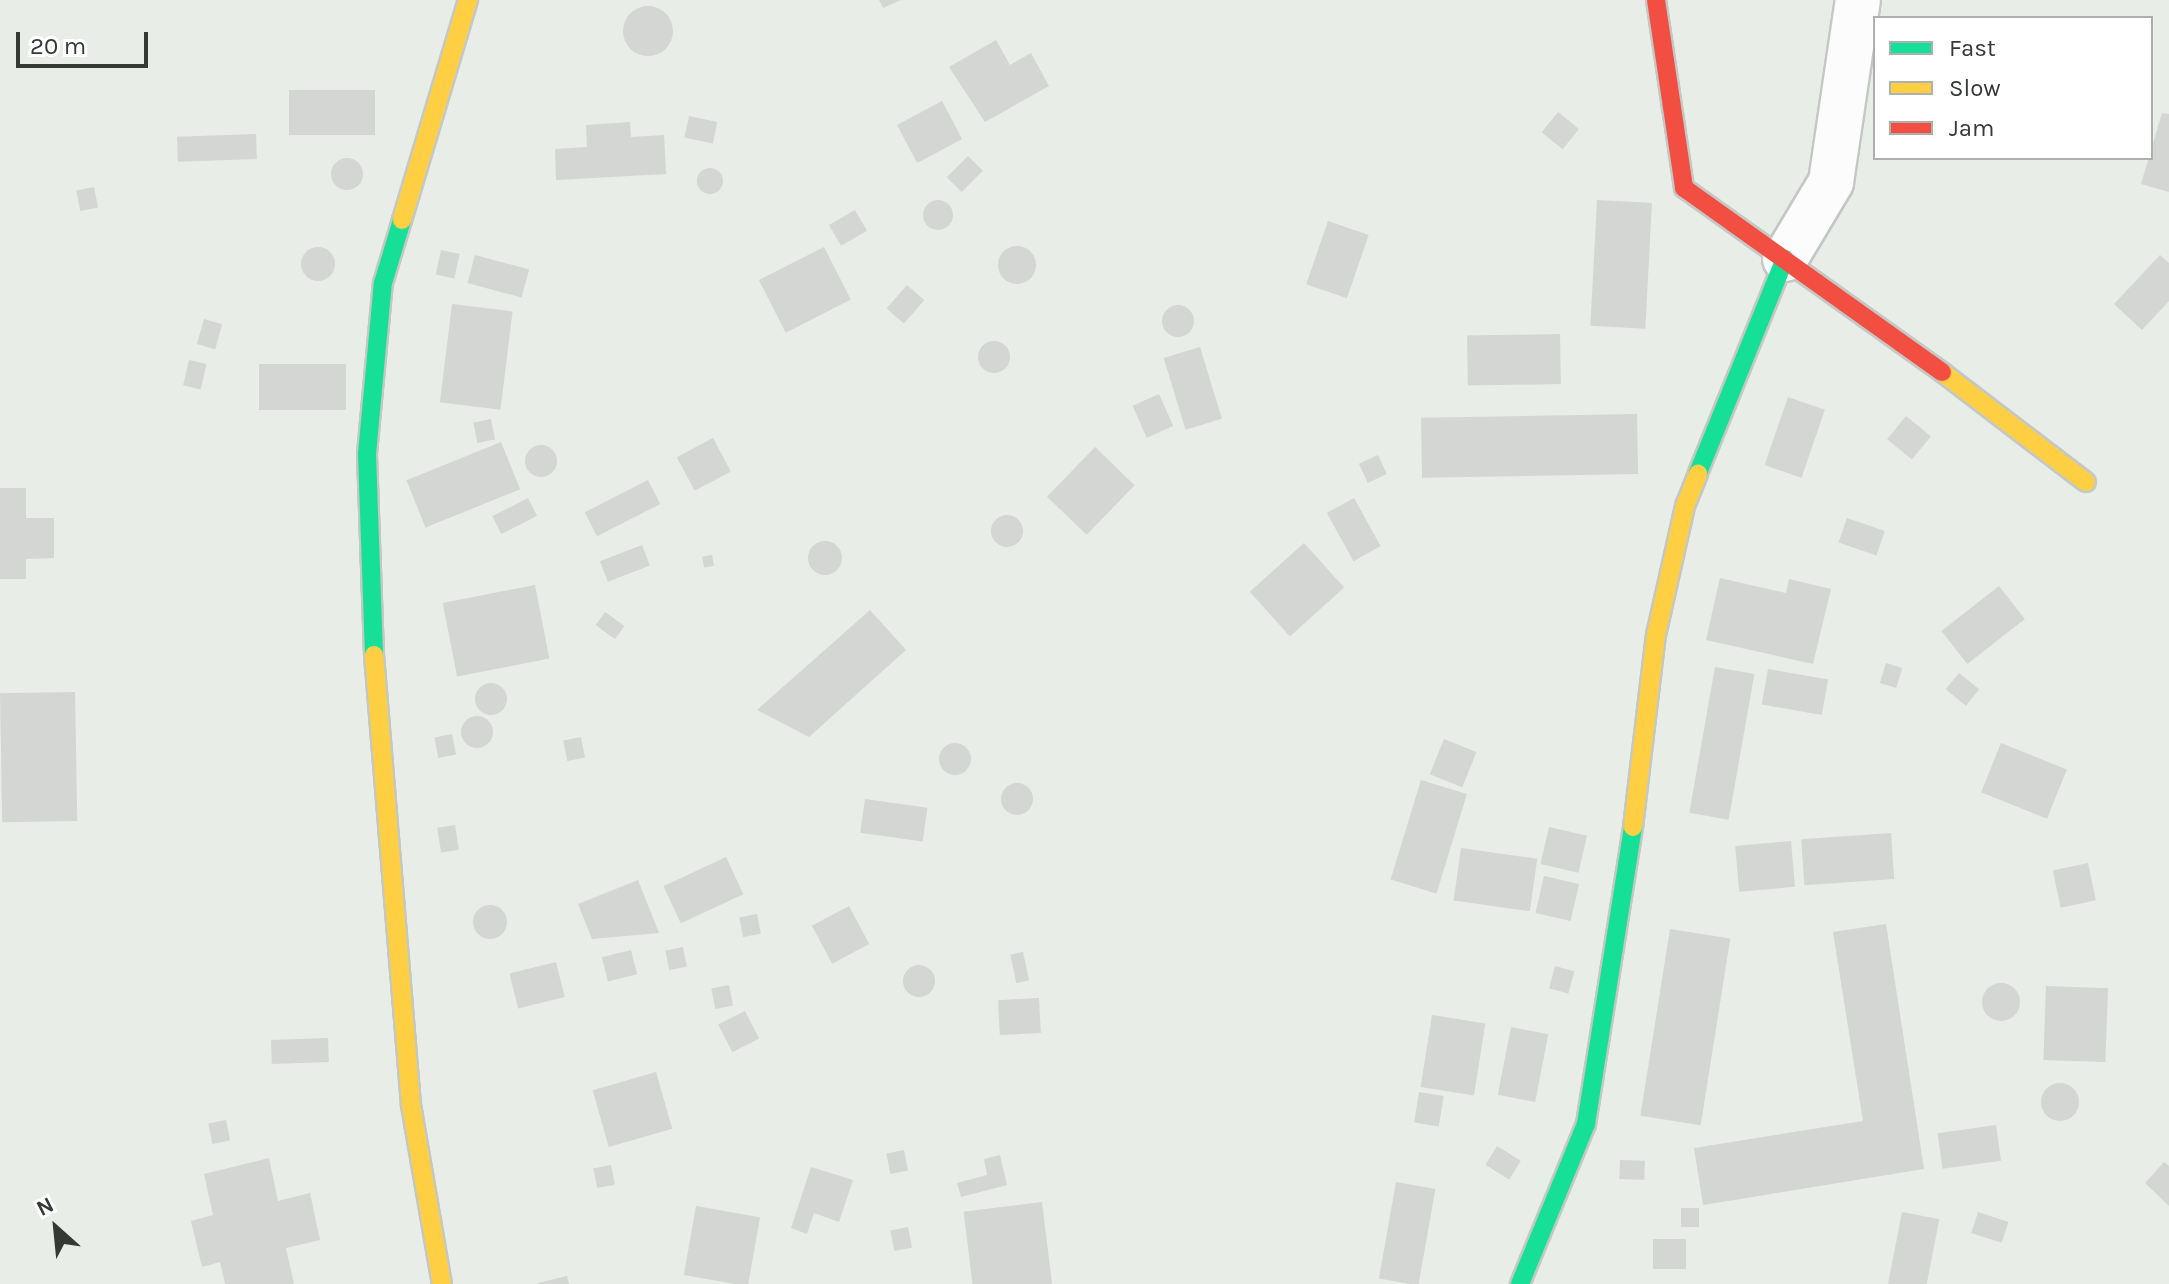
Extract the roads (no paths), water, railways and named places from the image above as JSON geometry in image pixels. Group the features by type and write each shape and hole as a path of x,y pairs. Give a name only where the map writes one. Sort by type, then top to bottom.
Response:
{"street":[{"path":"442,1284 411,1105 375,689 367,454 383,283 468,0"},
{"path":"1656,0 1684,188 2086,482"},
{"path":"1520,1284 1586,1124 1630,851 1656,635 1685,506 1785,259 1831,182 1858,0"}]}
